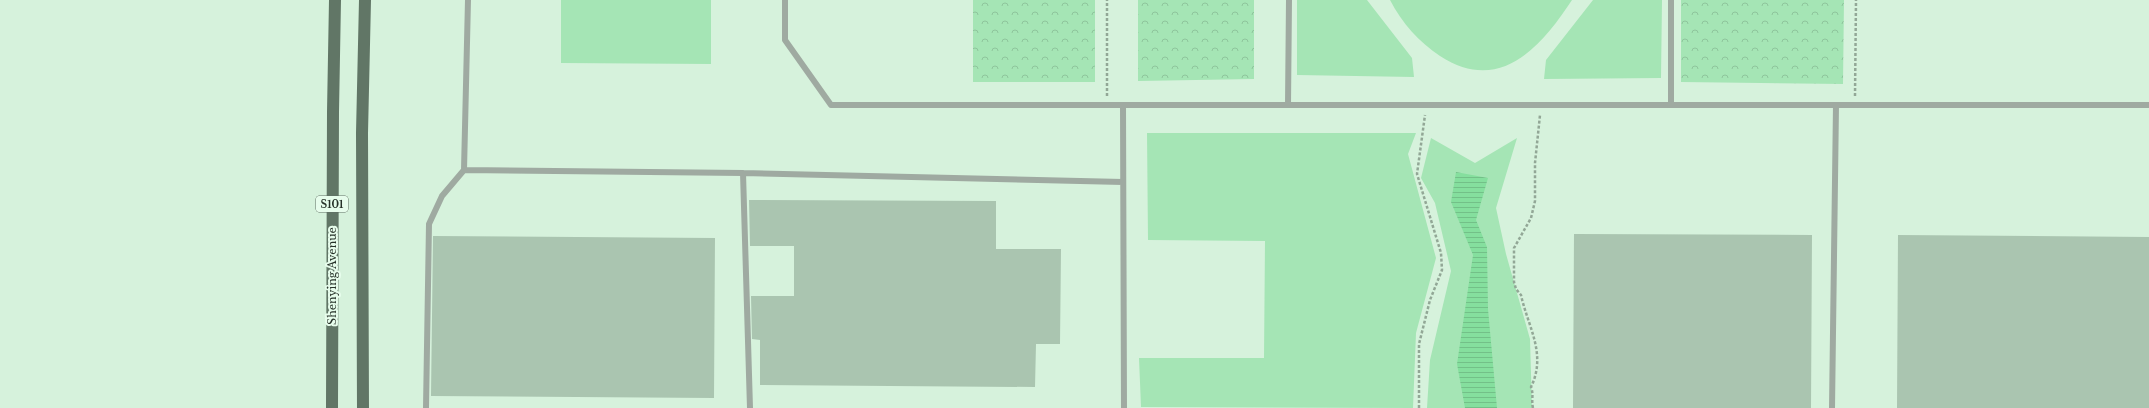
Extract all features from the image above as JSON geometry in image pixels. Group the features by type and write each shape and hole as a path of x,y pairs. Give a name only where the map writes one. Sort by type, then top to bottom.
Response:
{"main road":[{"name":"Shenying Avenue","path":"332,408 335,0"},
{"name":"S101","path":"363,408 362,133 365,0"}],"lane":[{"path":"426,408 429,224 442,196 464,170 468,0"},
{"path":"785,0 785,40 831,105 2149,105"},
{"path":"1288,0 1288,105"},
{"path":"1671,0 1671,105"},
{"path":"1123,105 1124,408"},
{"path":"1832,408 1836,105"},
{"path":"464,170 743,173 1123,182"},
{"path":"743,173 750,408"}],"path":[{"path":"1106,105 1107,0"},
{"path":"1855,105 1856,0"},
{"path":"1419,408 1419,344 1430,300 1442,270 1441,253 1417,174 1423,146 1426,105"},
{"path":"1533,408 1532,402 1534,395 1531,387 1536,377 1537,344 1522,295 1516,289 1514,282 1514,248 1531,218 1535,201 1535,163 1540,105"}],"green space":[{"path":"561,0 711,0 711,64 561,63"},
{"path":"973,0 1095,0 1095,82 973,82"},
{"path":"1138,0 1254,0 1254,79 1138,81"},
{"path":"1297,0 1367,0 1412,58 1414,77 1297,75"},
{"path":"1390,0 1572,0 1547,34 1532,49 1517,60 1500,68 1482,70 1462,67 1432,51 1406,24"},
{"path":"1593,0 1662,0 1661,78 1544,79 1546,60"},
{"path":"1681,0 1844,0 1843,84 1681,82"},
{"path":"1147,133 1416,133 1408,154 1436,258 1416,333 1413,408 1141,407 1139,358 1264,358 1265,241 1148,240"},
{"path":"1431,138 1475,163 1517,138 1496,208 1506,254 1530,339 1532,408 1427,408 1430,360 1451,271 1435,203 1421,178"}],"shaded area":[{"path":"1456,172 1488,178 1476,220 1487,247 1488,309 1497,408 1465,408 1457,364 1473,255 1451,202"}],"building":[{"path":"749,200 996,201 996,249 1061,249 1060,344 1036,344 1035,387 760,385 760,340 752,339 751,296 794,296 794,246 750,246"},
{"path":"1574,234 1812,235 1811,408 1573,408"},
{"path":"1898,235 2149,237 2149,408 1897,408"},
{"path":"433,236 715,238 714,398 431,396"}]}
